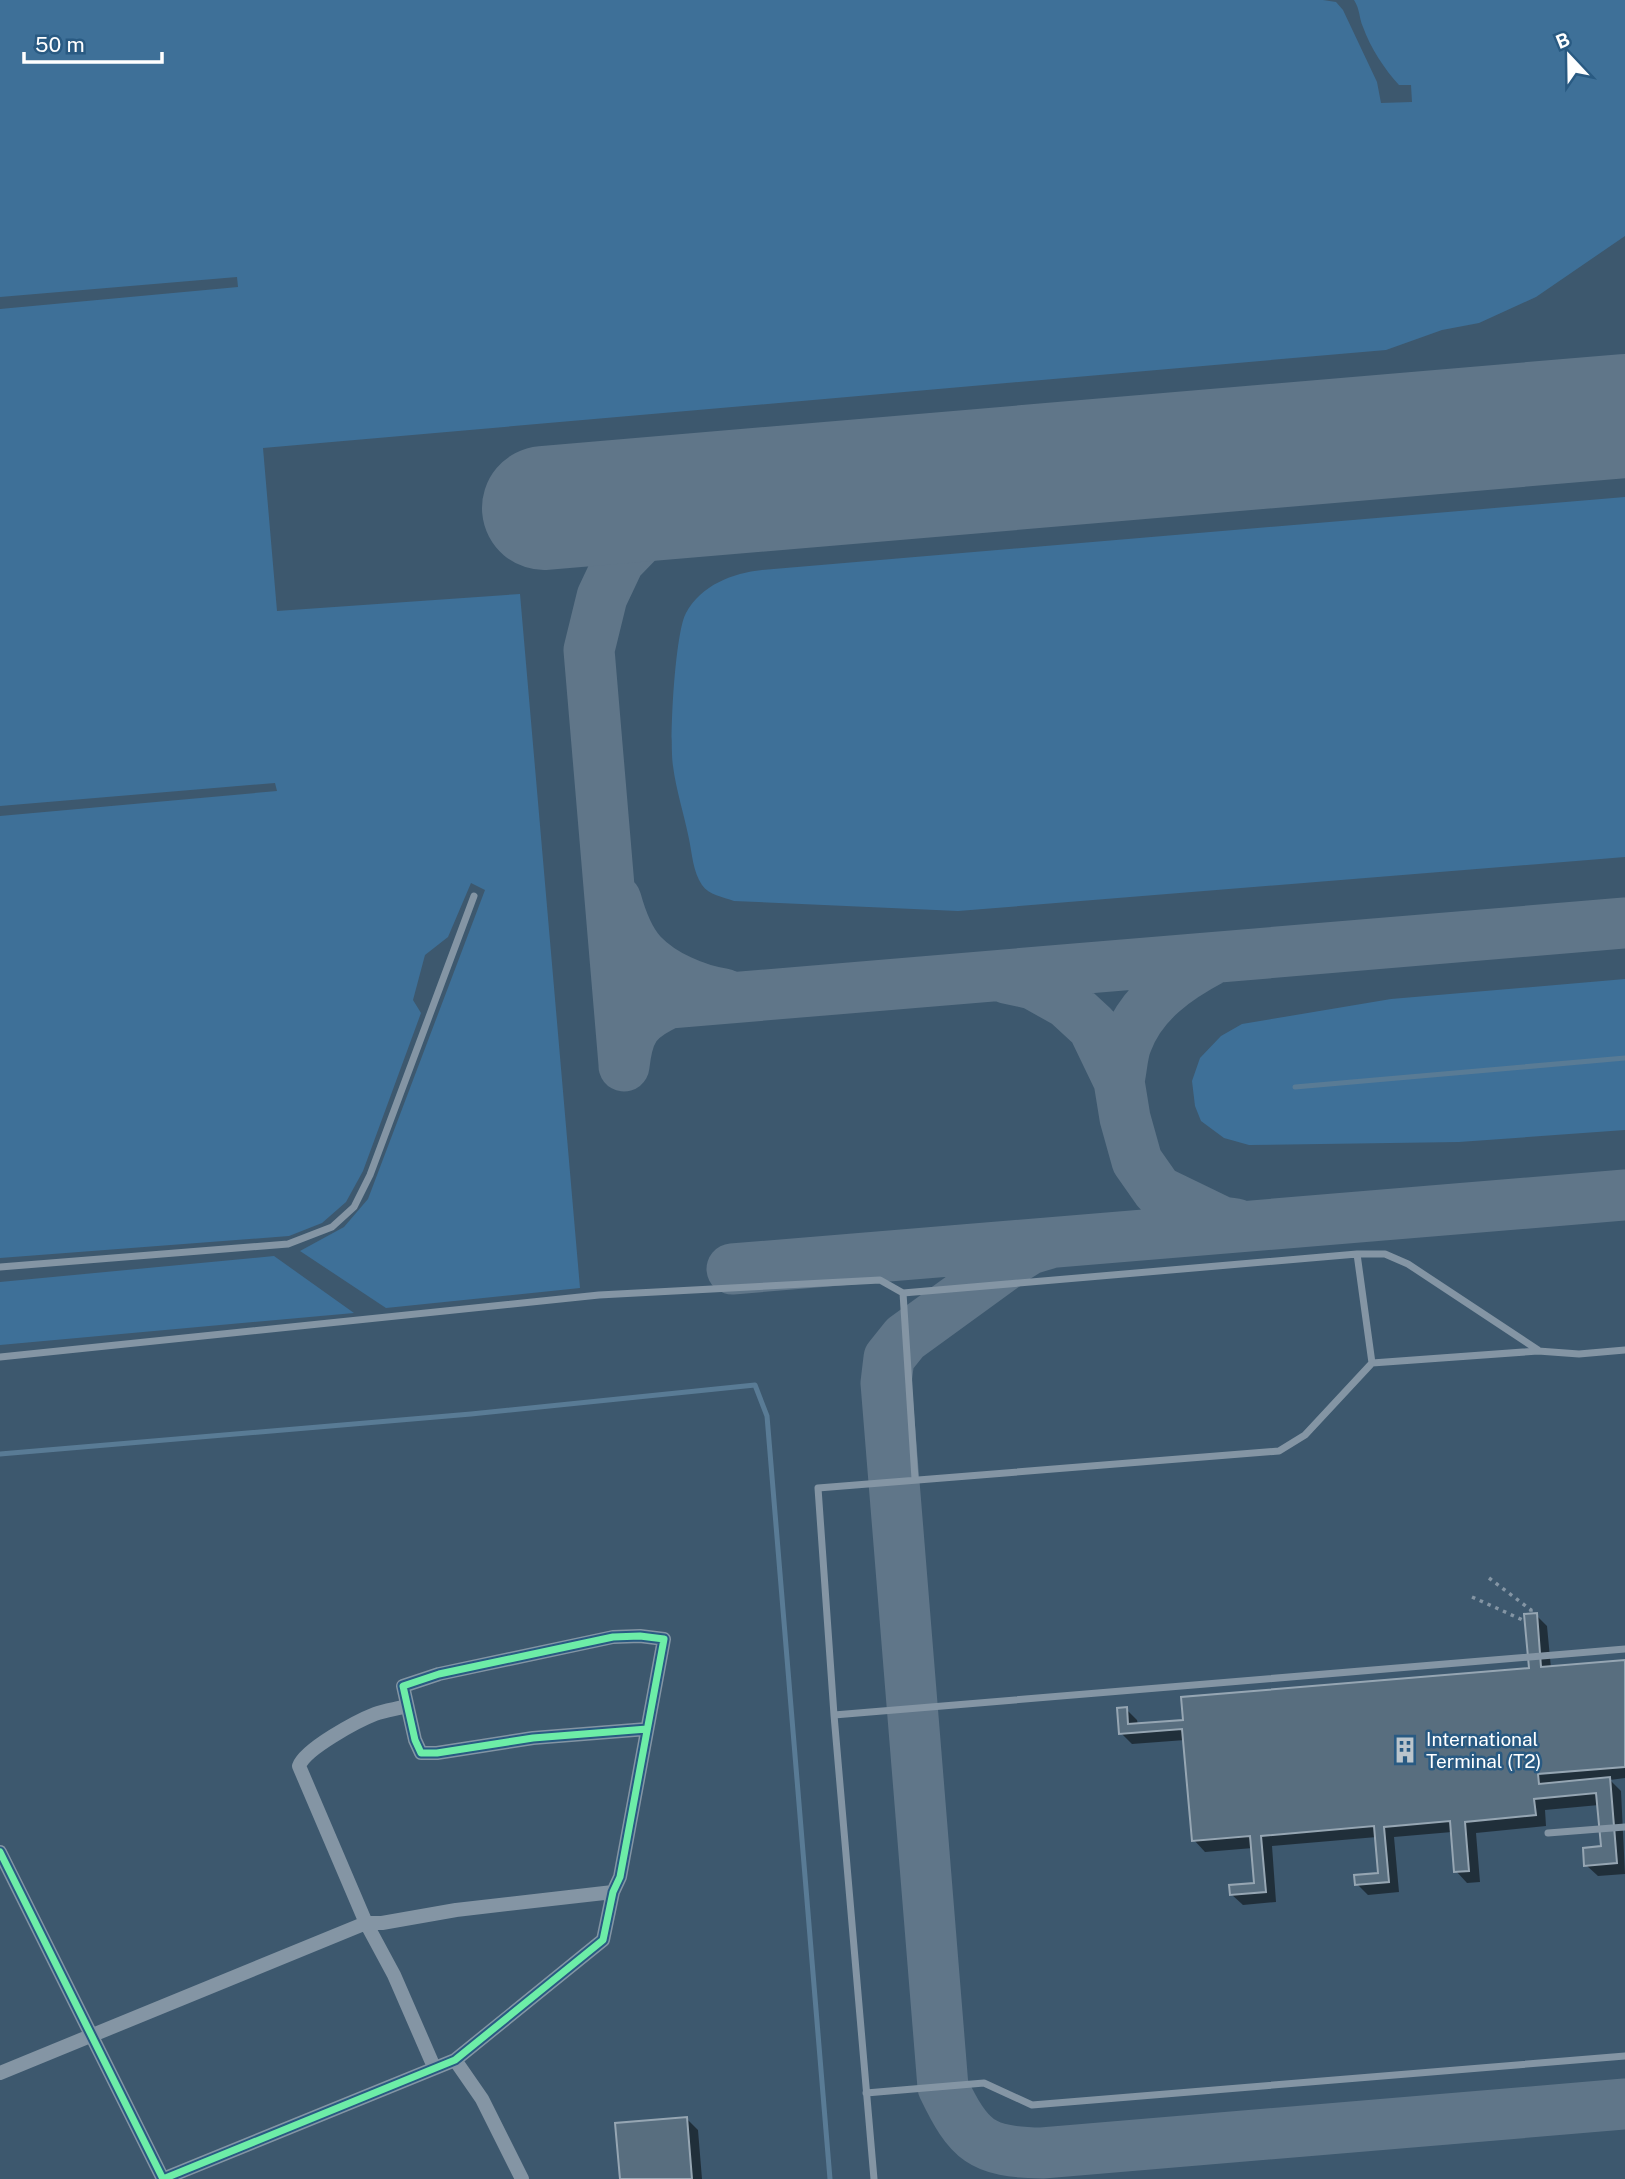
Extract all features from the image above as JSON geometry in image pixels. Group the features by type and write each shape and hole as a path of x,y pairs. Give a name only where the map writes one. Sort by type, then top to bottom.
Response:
{"street":[{"path":"0,1852 163,2179 454,2060 603,1940 613,1892 620,1877 664,1639 613,1637 439,1674 402,1686 415,1740 421,1752 438,1753 533,1738 647,1729"},
{"path":"407,1706 376,1714 343,1731 302,1758 299,1766 366,1923 394,1975 433,2067"},
{"path":"0,2073 366,1923 613,1892"},
{"path":"454,2060 482,2099 522,2179"}],"lane":[{"path":"0,1268 288,1244 332,1227 354,1207 370,1175 474,896"},
{"path":"1357,1254 1372,1363"},
{"path":"0,1357 599,1295 880,1280 903,1293 1357,1254 1385,1254 1408,1264 1538,1350"},
{"path":"903,1293 915,1479"},
{"path":"874,2179 834,1715 818,1488 1279,1451 1305,1435 1372,1363 1538,1350 1579,1354 1625,1350"},
{"path":"834,1715 1625,1649"},
{"path":"1548,1833 1625,1826"},
{"path":"866,2093 984,2083 1032,2105 1625,2056"}],"path":[{"path":"1489,1578 1531,1610 1531,1613"},
{"path":"1472,1597 1525,1621"}],"shaded area":[{"path":"0,0 1323,0 1336,2 1343,10 1377,82 1381,103 1412,102 1411,85 1399,85 1383,65 1366,35 1354,0 1625,0 1625,236 1536,297 1479,323 1442,330 1386,350 263,448 277,611 520,594 580,1288 386,1308 300,1251 344,1227 368,1199 485,890 471,883 448,937 425,955 413,1000 421,1013 363,1171 346,1202 322,1223 289,1236 0,1258 0,816 277,791 275,783 0,806 0,309 238,287 237,277 0,297"},
{"path":"1625,497 1625,857 958,911 734,901 708,891 697,874 673,766 672,712 682,624 692,603 719,582 762,570"},
{"path":"1625,979 1625,1130 1459,1142 1249,1145 1224,1138 1201,1121 1195,1106 1192,1081 1200,1058 1221,1036 1242,1024 1391,999"},
{"path":"274,1256 354,1313 0,1345 0,1282"}],"building":[{"name":"International Terminal (T2)","path":"1537,1613 1541,1667 1625,1660 1625,1767 1538,1774 1539,1784 1610,1777 1617,1863 1584,1866 1583,1848 1601,1846 1596,1793 1534,1799 1536,1815 1465,1822 1469,1871 1454,1872 1450,1821 1384,1827 1389,1882 1355,1885 1354,1875 1378,1873 1374,1826 1261,1836 1266,1892 1230,1895 1229,1885 1254,1883 1250,1836 1192,1841 1182,1729 1119,1734 1117,1708 1127,1707 1128,1724 1183,1720 1181,1697 1529,1668 1524,1614"},
{"path":"687,2117 692,2179 620,2179 615,2123"}],"waterway":[{"path":"1295,1087 1625,1058"},
{"path":"0,1454 471,1414 755,1385 767,1416 830,2179"}],"taxiway":[{"path":"624,1064 589,650 602,597 619,561 649,530 679,509 721,493"},
{"path":"616,900 629,936 650,962 680,980 724,994"},
{"path":"624,1066 631,1034 641,1020 669,1003 1625,923"},
{"path":"1119,1081 1125,1047 1151,1003 1186,974 1213,959"},
{"path":"1006,978 1033,984 1067,1003 1093,1027 1119,1081 1125,1118 1137,1161 1158,1191 1222,1222 1236,1224"},
{"path":"732,1269 1625,1195"},
{"path":"1050,1243 1030,1249 1014,1259 905,1338 889,1358 886,1383 943,2087 961,2120 979,2140 991,2146 1004,2150 1042,2153 1625,2104"}],"runway":[{"path":"544,508 1625,416"}],"cycle path":[{"path":"0,1852 163,2179 455,2060 603,1940 613,1892 620,1877 664,1639 613,1637 439,1674 403,1686 415,1740 421,1753 437,1753 533,1738 647,1729"}],"place":[{"name":"International Terminal (T2)","path":"1405,1750"}]}
